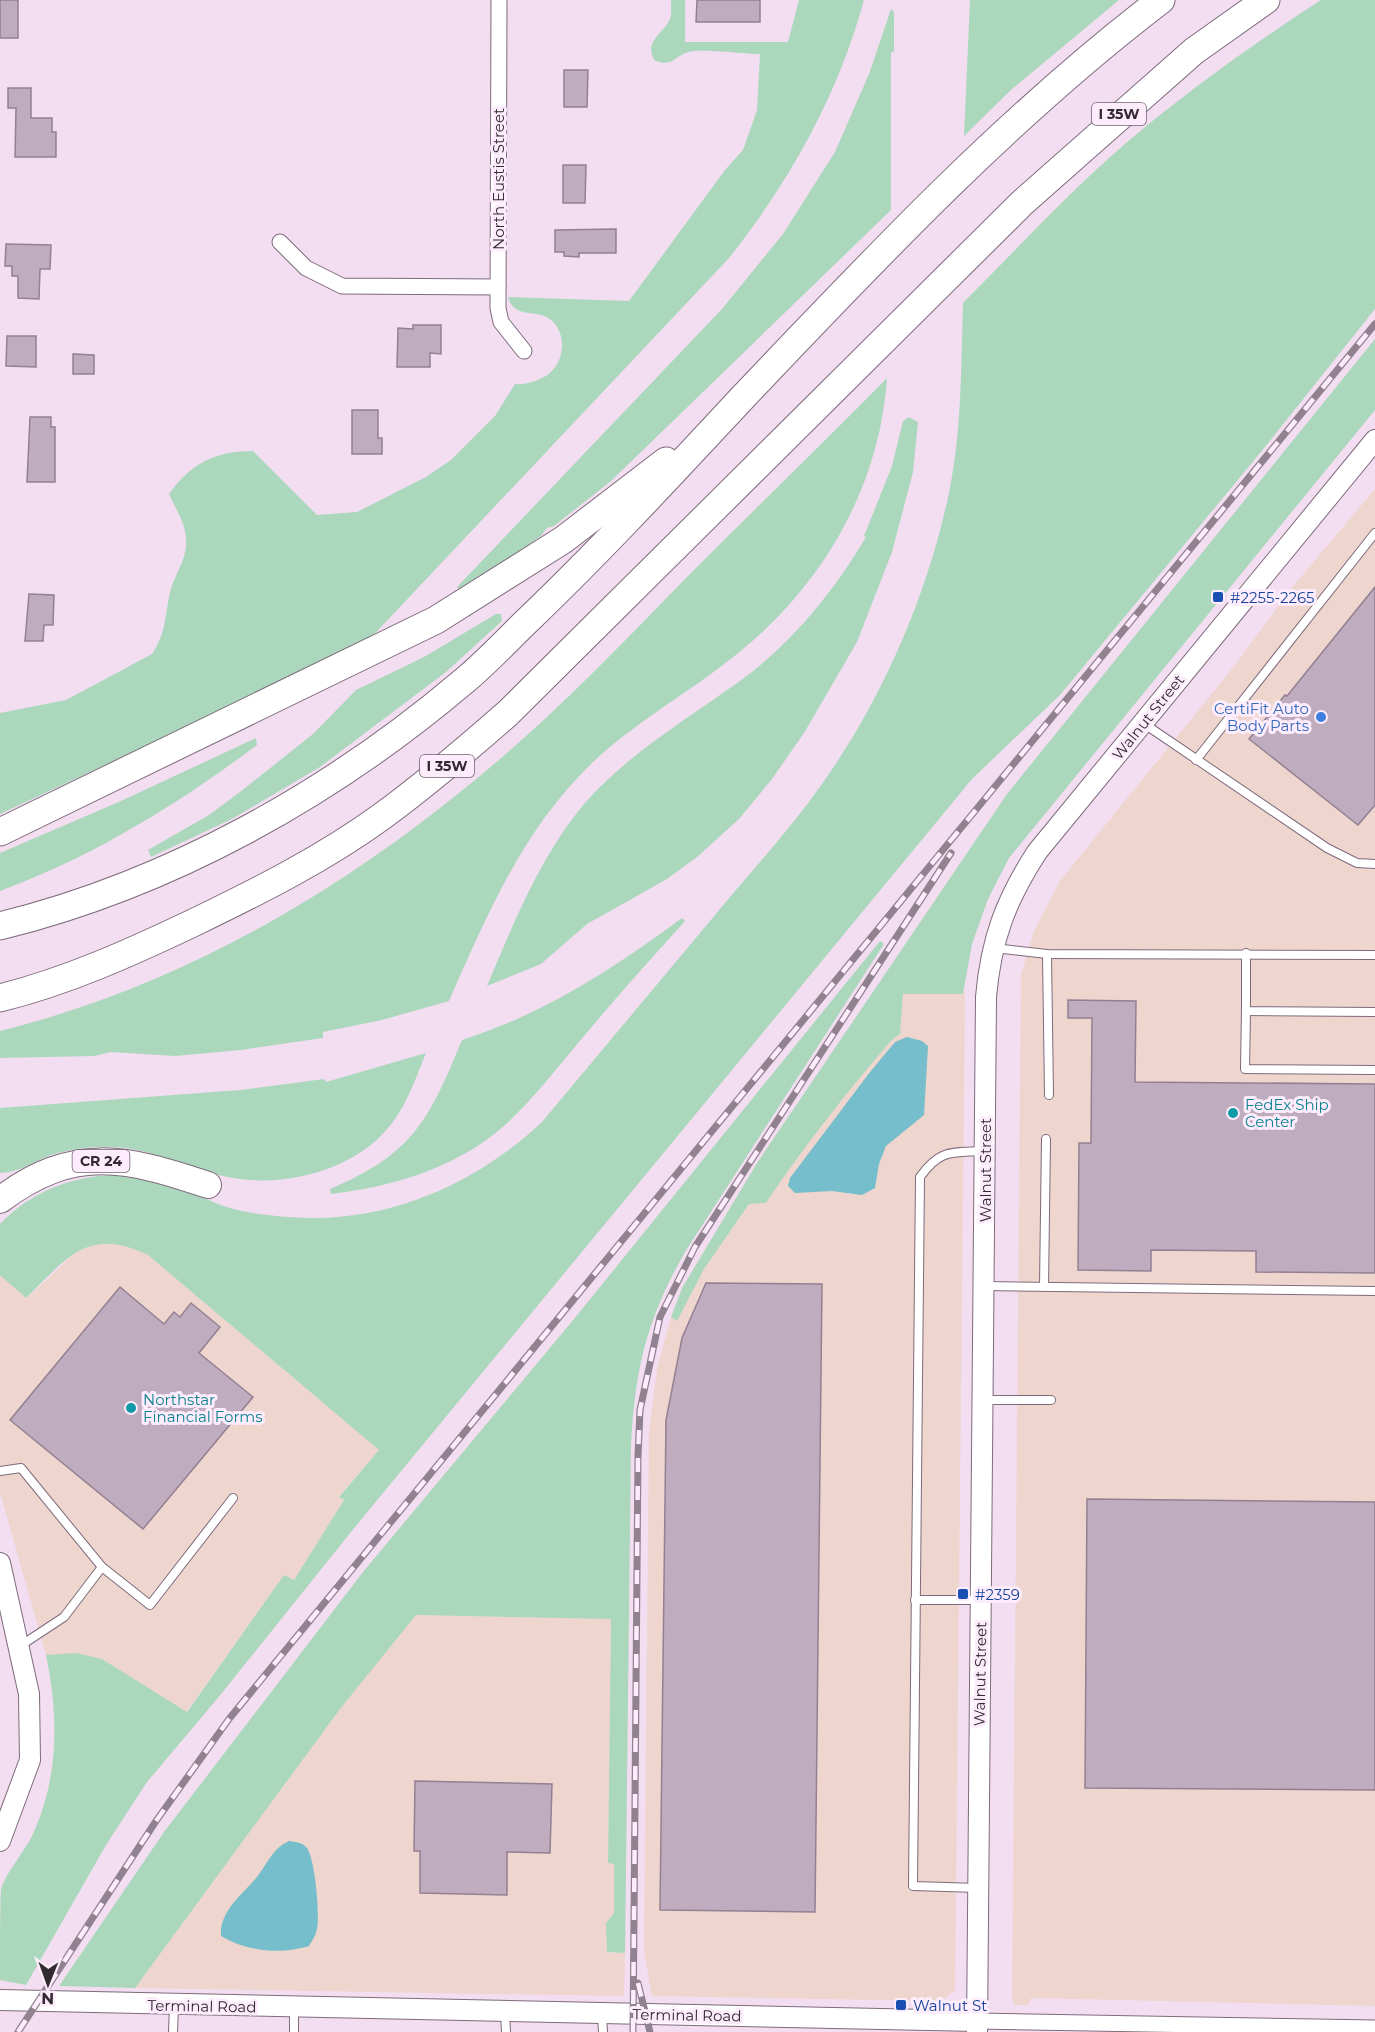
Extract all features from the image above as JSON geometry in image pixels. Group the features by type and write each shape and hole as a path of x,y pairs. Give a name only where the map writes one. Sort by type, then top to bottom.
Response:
{"highway":[{"path":"0,926 75,904 152,874 273,815 352,766 468,678 608,543 819,319 1012,124 1107,42 1161,0"},
{"name":"I 35W","path":"0,998 87,970 183,928 307,864 380,818 439,773 508,713 983,240 1135,100 1194,51 1266,0"},
{"path":"0,832 436,620 501,582 623,496 746,395"},
{"name":"CR 24","path":"0,1200 40,1175 66,1166 93,1161 122,1161 151,1166 208,1185"}],"street":[{"name":"North Eustis Street","path":"499,0 498,287 501,322 524,351"},
{"path":"280,242 306,268 342,286 498,287"},
{"name":"Walnut Street","path":"977,2027 986,997 999,922 1017,883 1037,852 1375,440"},
{"path":"0,1563 29,1694 30,1760 0,1841"},
{"name":"Terminal Road","path":"0,2000 505,2012 603,2023 1307,2030 1375,2028"}],"lane":[{"path":"1196,760 1375,533"},
{"path":"1143,723 1327,848 1358,863 1375,864"},
{"path":"993,947 1047,954 1375,955"},
{"path":"1246,953 1245,1069 1375,1070"},
{"path":"1047,954 1049,1095"},
{"path":"1246,1011 1375,1012"},
{"path":"1044,1287 1046,1139"},
{"path":"978,1888 913,1886 915,1600 920,1177 931,1161 946,1153 985,1151"},
{"path":"984,1286 1375,1291"},
{"path":"983,1400 1051,1400"},
{"path":"0,1472 21,1468 102,1567 150,1605 233,1498"},
{"path":"19,1647 64,1617 102,1567"},
{"path":"915,1600 981,1600"},
{"path":"173,2032 174,2005"},
{"path":"294,2008 294,2032"},
{"path":"505,2012 507,2032"}],"shaded area":[{"path":"1375,489 1375,2006 1031,1998 1028,2005 1015,2005 1012,2000 1021,975 1034,931 1060,881 1236,664 1290,590"},
{"path":"965,991 955,1990 941,2001 652,1996 644,1951 649,1433 657,1369 671,1317 677,1320 704,1269 749,1204 766,1203 797,1156 845,1094 891,1041 900,1034 903,994 963,994"},
{"path":"113,1242 126,1244 148,1255 379,1450 339,1496 344,1500 294,1580 284,1575 186,1712 102,1659 46,1655 0,1492 0,1275 27,1298 76,1252 96,1244"},
{"path":"415,1615 611,1619 608,1863 614,1863 614,1913 609,1918 610,1953 625,1953 624,1996 135,1988 340,1709"}],"green space":[{"path":"671,0 685,0 685,42 788,42 799,0 864,0 841,69 810,135 773,197 730,257 365,644 0,814 0,713 66,700 152,654 157,647 163,632 170,592 186,545 184,526 169,494 186,474 216,456 253,451 317,515 357,512 426,477 451,460 495,416 515,384 525,384 539,379 549,374 555,367 562,352 561,335 557,327 545,317 515,309 508,297 629,301 725,170 743,150 757,110 760,54 693,51 665,63 654,60 651,47 670,19"},
{"path":"970,0 1119,0 1012,89 964,136"},
{"path":"1321,0 1375,0 1375,309 1265,447 1060,695 972,779 147,1782 106,1845 26,1985 0,1980 1,1889 31,1838 47,1794 51,1771 54,1725 46,1655 76,1653 102,1659 187,1712 284,1575 294,1580 344,1500 339,1497 379,1450 148,1255 127,1247 109,1244 94,1245 67,1259 26,1298 0,1275 0,1224 32,1198 50,1189 89,1177 109,1175 150,1179 181,1188 218,1204 259,1214 324,1218 359,1215 425,1196 457,1182 487,1165 542,1122 809,802 844,751 883,681 915,608 940,532 949,493 959,422 963,303 1064,201 1126,143 1222,68"},
{"path":"891,9 894,12 894,52 891,52 891,210 611,481 554,526 547,528 541,536 461,591 457,587 722,309 783,234 835,152 869,74"},
{"path":"1375,339 1375,410 1009,858 988,899 972,944 963,994 903,994 900,1034 891,1041 842,1100 766,1203 749,1204 704,1269 677,1321 671,1317 682,1288 757,1163 1007,794"},
{"path":"887,378 882,418 873,456 860,493 823,562 799,593 743,649 611,746 568,788 546,816 509,874 449,1001 382,1020 323,1032 323,1038 241,1050 175,1056 111,1052 94,1056 0,1058 0,1031 73,1010 144,983 213,952 280,916 345,876 407,833 467,786 568,697"},
{"path":"909,417 918,422 913,472 892,552 857,642 804,733 772,779 739,819 697,857 667,879 587,924 541,964 487,986 518,914 542,867 555,844 585,803 603,784 644,749 769,658 829,592 866,537 864,536 892,466 903,421"},
{"path":"496,614 501,614 502,621 446,672 320,767 232,819 151,857 148,850 209,815 240,792 313,734 356,690 424,657"},
{"path":"256,738 257,745 227,767 134,827 69,862 0,891 0,853 121,801"},
{"path":"682,918 685,921 605,1011 541,1088 499,1130 466,1153 434,1169 383,1185 331,1194 330,1189 358,1176 400,1148 415,1131 439,1092 462,1040 521,1017 577,988 630,955"},
{"path":"880,941 884,944 685,1252 661,1301 645,1346 636,1393 631,1446 625,1953 607,1952 606,1923 614,1913 614,1864 608,1863 611,1619 416,1615 340,1709 135,1988 59,1986 164,1832 363,1572 574,1319"},
{"path":"426,1053 404,1103 395,1119 380,1136 363,1151 320,1171 274,1180 250,1180 213,1174 145,1152 106,1147 82,1148 59,1153 20,1169 0,1173 0,1108 240,1090 324,1079 326,1082"}],"water":[{"path":"907,1037 922,1041 928,1046 924,1115 886,1146 879,1164 875,1188 862,1195 832,1191 795,1193 788,1186 790,1178 870,1072 895,1042"},
{"path":"289,1841 306,1847 312,1861 318,1922 316,1933 309,1946 287,1950 264,1950 241,1945 221,1936 224,1919 233,1904 257,1877 274,1852"}],"building":[{"path":"0,0 18,0 18,38 0,38"},
{"path":"697,0 760,0 760,22 696,22"},
{"path":"564,70 588,70 587,107 564,107"},
{"path":"8,88 31,88 31,118 52,118 52,132 56,132 56,157 15,157 16,108 8,108"},
{"path":"563,165 586,165 585,203 563,203"},
{"path":"616,229 616,253 579,253 579,257 564,256 564,252 555,252 555,230"},
{"path":"6,244 51,245 50,269 40,269 39,299 18,298 18,276 12,276 12,266 5,266"},
{"path":"413,325 441,325 441,354 430,353 430,367 397,367 398,328 413,329"},
{"path":"7,336 36,336 36,367 6,366"},
{"path":"73,354 94,355 94,374 73,374"},
{"path":"352,410 378,410 378,438 382,438 382,454 352,454"},
{"path":"30,417 51,417 51,427 55,427 55,482 27,482"},
{"name":"CertiFit Auto Body Parts","path":"1375,587 1375,805 1358,825 1249,739 1285,695 1287,696"},
{"path":"29,594 54,595 53,625 44,625 43,641 25,641"},
{"name":"FedEx Ship Center","path":"1068,1000 1136,1001 1135,1082 1375,1084 1375,1273 1256,1272 1256,1251 1151,1250 1151,1271 1078,1270 1079,1143 1091,1143 1092,1018 1068,1018"},
{"path":"706,1283 822,1284 815,1912 660,1910 666,1420 682,1338"},
{"name":"Northstar Financial Forms","path":"120,1287 164,1324 174,1312 180,1317 191,1303 220,1327 199,1353 253,1397 143,1529 10,1420"},
{"path":"1087,1499 1375,1502 1375,1790 1085,1788"},
{"path":"415,1781 552,1784 550,1853 507,1852 507,1895 420,1893 420,1851 414,1851"}],"railway":[{"path":"18,2032 156,1821 229,1719 1375,324"},
{"path":"633,2032 638,1456 640,1410 660,1317 695,1247 951,853"},
{"path":"638,1983 650,2032"}],"place":[{"name":"#2255-2265","path":"1218,597"},
{"name":"CertiFit Auto Body Parts","path":"1321,717"},
{"name":"FedEx Ship Center","path":"1233,1113"},
{"name":"Northstar Financial Forms","path":"131,1408"},
{"name":"#2359","path":"963,1594"},
{"name":"Walnut St","path":"901,2005"}]}
